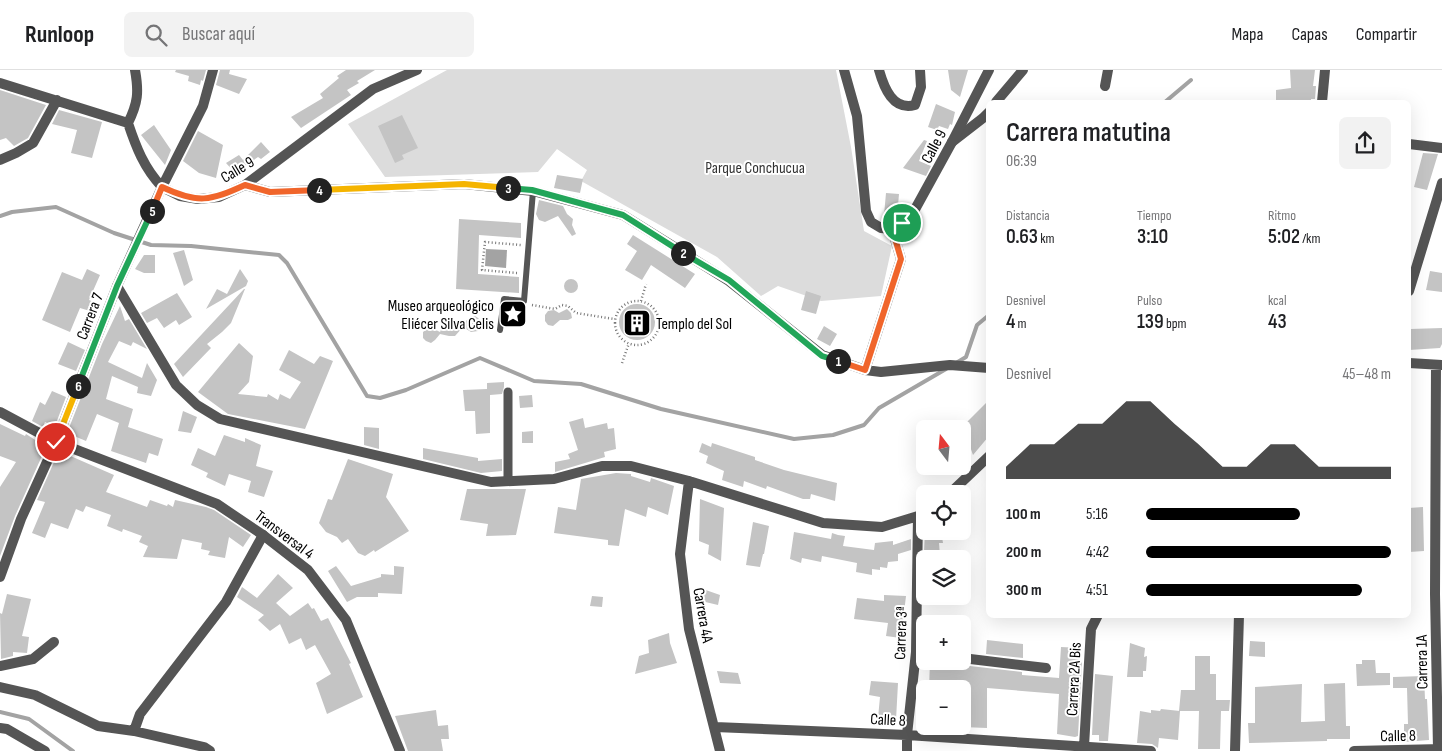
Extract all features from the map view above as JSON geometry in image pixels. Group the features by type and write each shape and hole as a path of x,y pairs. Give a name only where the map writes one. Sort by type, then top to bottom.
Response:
{"street":[{"path":"0,83 128,123 135,108 138,89 135,70"},
{"name":"Carrera 7","path":"0,577 21,519 56,442 117,286 162,187 203,106 213,70"},
{"name":"Calle 9","path":"128,123 137,149 150,174 162,187 180,196 198,199 219,197 245,185 373,89 417,70"},
{"path":"844,70 857,116 866,211 871,222 881,228 892,228 901,259 865,370"},
{"path":"879,70 888,95 898,104 908,107 915,105 921,87 920,70"},
{"name":"Calle 9","path":"892,228 902,223 913,213 989,70"},
{"path":"998,100 1023,70"},
{"path":"1105,86 1108,70"},
{"path":"1322,100 1325,70"},
{"path":"0,160 16,154 32,143 57,100"},
{"path":"952,142 986,115"},
{"path":"1411,144 1442,148"},
{"path":"1411,284 1442,183"},
{"path":"245,185 270,192 464,184 532,190 623,215 729,280 822,356 865,370 881,372 950,364 986,368"},
{"path":"117,286 176,385 196,406 220,419 491,482 554,479 602,466 631,466 689,481 823,523 882,527 916,515"},
{"path":"1411,363 1439,365 1442,354"},
{"name":"Carrera 1A","path":"1439,365 1438,594 1440,749"},
{"path":"508,392 508,482"},
{"path":"0,412 56,442"},
{"name":"Transversal 4","path":"56,442 217,504 264,535 308,570 346,620 400,751"},
{"path":"958,485 986,459"},
{"name":"Carrera 4A","path":"689,481 680,554 689,629 720,751"},
{"path":"134,731 140,714 226,602 264,535"},
{"name":"Carrera 3ª","path":"921,615 922,540"},
{"name":"Carrera 2A Bis","path":"1084,746 1091,629 1096,618"},
{"path":"1235,751 1239,618"},
{"path":"0,666 33,659 54,642"},
{"path":"971,659 1046,668"},
{"name":"Carrera 3ª","path":"907,751 907,735 917,670"},
{"path":"0,687 34,695 98,726 134,731 204,747 210,751"},
{"name":"Calle 8","path":"715,727 907,735 1151,751"},
{"path":"0,728 7,729 46,751"},
{"name":"Calle 8","path":"1354,751 1440,749"}],"lane":[{"path":"500,330 504,299 524,301 532,190"}],"path":[{"path":"526,273 482,270 485,242 528,246"},
{"path":"641,301 646,284"},
{"path":"524,301 532,305 555,309 562,305 568,306 576,313 614,319"},
{"path":"641,301 653,307 657,313 658,327 656,334 644,344 628,344 617,334 614,319 621,306 627,302 641,301"},
{"path":"658,327 675,330"},
{"path":"622,363 628,344"}],"green space":[{"name":"Parque Conchucua","path":"447,70 836,70 851,147 864,231 892,246 881,296 821,301 778,286 761,296 717,257 581,181 587,170 557,149 538,172 385,177 348,124"}],"shaded area":[{"path":"486,249 507,250 506,268 485,266"}],"building":[{"path":"176,70 206,70 200,85 188,81 189,76 175,72"},
{"path":"220,70 230,70 229,74 247,79 239,94 216,85"},
{"path":"346,70 375,70 357,81 359,83 347,90 351,95 301,128 291,117 323,98 320,94 339,78 337,76"},
{"path":"948,70 968,70 960,97 951,90"},
{"path":"1290,70 1315,70 1313,86 1316,86 1315,99 1276,100 1276,90 1291,88"},
{"path":"0,90 46,105 28,138 14,146 6,138 0,140"},
{"path":"936,104 955,112 952,125 950,124 948,129 939,126 937,130 928,127"},
{"path":"59,110 102,122 92,158 71,153 77,130 52,124"},
{"path":"402,115 418,148 402,155 404,159 395,163 378,126"},
{"path":"154,125 171,150 165,165 141,135"},
{"path":"198,131 223,145 216,178 199,173 183,161"},
{"path":"924,140 927,141 919,161 931,166 926,176 903,168"},
{"path":"261,142 270,152 261,159 258,157 235,173 226,163 239,155 243,160"},
{"path":"1423,153 1438,154 1427,190 1414,187"},
{"path":"557,175 583,179 580,193 554,188"},
{"path":"886,193 899,194 897,217 884,215"},
{"path":"539,200 563,206 567,214 573,219 572,225 576,234 572,236 558,216 545,222 539,220 536,214"},
{"path":"459,219 521,223 521,238 479,235 478,274 519,277 519,293 456,289"},
{"path":"633,235 695,274 685,288 651,265 642,280 625,270 637,251 627,244"},
{"path":"184,250 193,280 184,286 173,253"},
{"path":"144,255 155,255 155,273 144,273 135,269"},
{"path":"87,269 100,275 89,300 94,302 90,311 80,308 70,332 42,320 62,272 82,280"},
{"path":"240,269 248,281 246,286 206,309 217,289 227,294"},
{"path":"1430,271 1442,273 1442,292 1426,290"},
{"path":"571,279 576,281 578,286 576,291 571,293 566,291 564,286 566,281"},
{"path":"244,289 231,323 207,344 211,348 183,377 174,364"},
{"path":"806,291 821,296 816,314 801,310"},
{"path":"177,293 192,317 179,325 176,320 164,328 157,318 147,323 141,313"},
{"name":"Templo del Sol","path":"637,304 644,305 650,309 654,315 654,329 650,335 644,339 637,340 630,339 624,335 620,329 619,322 620,315 624,309 630,305"},
{"path":"120,306 125,321 129,319 147,349 133,342 131,346 119,341 108,362 142,378 147,363 157,380 151,396 137,393 138,387 112,376 106,399 133,409 128,427 163,439 158,456 149,453 146,463 111,451 119,423 97,414 86,441 67,433 102,344"},
{"path":"567,309 571,313 572,318 560,320 553,326 548,325 545,321 545,315 548,311 554,310 559,313"},
{"path":"475,316 482,322 481,328 478,331 471,332 463,327 455,336 440,334 431,343 423,338 423,332 427,329 432,328 440,332 444,323 449,320 454,320 462,325 469,318"},
{"path":"824,326 837,334 830,346 817,339"},
{"path":"1442,328 1442,344 1440,348 1411,350 1411,329"},
{"path":"68,342 85,350 76,371 58,364"},
{"path":"239,343 253,356 249,382 238,394 267,397 268,394 278,400 280,394 290,399 301,382 279,370 289,350 314,364 320,356 333,361 305,429 228,414 198,392"},
{"path":"504,382 502,394 490,395 490,433 476,434 475,411 465,411 463,390 487,389 487,383"},
{"path":"52,391 66,397 55,426 45,422 43,427 32,421 40,402 45,405"},
{"path":"532,395 533,407 520,408 519,396"},
{"path":"986,403 986,440 973,455 971,449 971,420 969,420"},
{"path":"183,411 197,417 191,433 178,431"},
{"path":"583,418 585,428 607,423 608,429 614,428 616,449 604,452 605,457 555,472 555,462 570,459 568,454 578,450 569,422"},
{"path":"0,424 25,436 26,434 46,447 15,516 0,556 0,487 16,462 0,456"},
{"path":"364,427 379,428 379,449 364,445"},
{"path":"533,431 533,443 522,443 522,432"},
{"path":"224,435 245,442 245,438 261,445 256,466 273,471 264,497 248,492 251,481 229,474 225,486 206,477 208,473 191,465 198,448 215,456"},
{"path":"702,443 711,447 712,443 755,457 755,460 784,470 837,483 835,501 811,494 810,499 803,499 767,486 766,489 744,481 743,487 722,480 724,471 706,463 708,456 699,452"},
{"path":"423,448 478,458 478,461 502,459 502,471 481,473 423,459"},
{"path":"59,451 114,475 106,492 147,507 150,500 173,507 175,500 206,507 214,510 251,535 243,547 229,537 225,558 208,555 210,551 201,549 202,543 182,539 177,559 143,557 148,546 139,542 142,536 123,529 122,532 107,526 111,515 86,506 83,512 76,509 68,529 51,523 45,538 32,533 45,502 37,500"},
{"path":"348,459 393,474 386,497 409,531 365,556 358,553 348,539 342,543 337,537 326,532 319,523 328,499 332,500"},
{"path":"616,473 631,474 631,476 650,482 651,478 674,486 668,515 648,507 646,517 625,509 619,546 608,545 608,540 554,533 558,507 576,510 581,479"},
{"path":"467,489 526,489 516,535 486,536 488,524 460,520"},
{"path":"700,499 724,508 721,561 708,554 709,545 699,541"},
{"path":"1423,507 1424,551 1411,552 1411,508"},
{"path":"753,522 769,526 760,567 746,565"},
{"path":"794,532 831,539 832,533 845,536 843,546 874,550 875,543 893,541 893,545 911,539 911,550 898,554 898,561 888,562 887,568 880,567 880,570 872,569 872,575 856,572 857,563 822,556 821,562 802,558 801,563 790,559"},
{"path":"925,540 942,540 943,543 939,543 940,550 924,550"},
{"path":"336,566 351,586 381,577 381,574 394,575 394,566 404,567 402,594 378,593 378,597 357,597 347,602 328,571"},
{"path":"278,574 293,588 276,603 290,616 308,603 312,609 314,608 321,621 328,618 351,663 349,664 363,697 327,714 316,683 331,674 315,645 306,650 301,638 289,644 280,624 270,631 258,620 264,615 237,597 242,587 257,598"},
{"path":"700,588 720,595 718,605 697,600"},
{"path":"7,594 31,599 22,636 29,637 27,653 13,652 13,656 1,659 0,613 2,614"},
{"path":"884,595 906,596 901,638 886,636 888,623 854,619 857,598 884,601"},
{"path":"592,596 603,597 602,607 590,606"},
{"path":"669,633 670,643 677,663 635,674 639,656 649,653 648,640"},
{"path":"987,640 1023,644 1023,658 986,654"},
{"path":"1250,641 1265,642 1265,657 1249,656"},
{"path":"1130,643 1145,648 1144,657 1147,656 1146,671 1143,671 1143,677 1127,677"},
{"path":"1061,647 1081,648 1078,736 1075,737 1057,734 1059,694 987,688 987,728 971,727 971,680 929,680 930,670 971,670 971,666 1022,672 1022,675 1059,678"},
{"path":"1195,656 1210,656 1210,674 1216,674 1216,700 1230,700 1229,711 1221,711 1220,749 1198,749 1199,711 1179,711 1181,690 1195,690"},
{"path":"1362,660 1375,660 1376,673 1390,673 1390,685 1357,686 1356,664 1362,664"},
{"path":"717,671 738,673 741,684 720,683"},
{"path":"1095,674 1113,676 1108,741 1099,741 1099,735 1092,735"},
{"path":"1424,676 1429,740 1404,742 1404,724 1408,724 1407,688 1393,688 1393,677"},
{"path":"871,681 898,683 896,720 878,718 880,697 869,695"},
{"path":"1345,683 1346,726 1350,726 1350,739 1249,743 1248,723 1255,723 1255,687 1302,684 1301,722 1303,722 1325,721 1324,684"},
{"path":"1161,709 1180,711 1178,740 1159,738 1158,748 1152,744 1137,743 1140,711 1151,713 1151,710 1160,711"},
{"path":"436,710 438,726 448,725 449,739 441,739 443,751 408,751 395,716"}],"waterway":[{"path":"1167,100 1191,80"},
{"path":"0,216 12,212 56,207 114,233 151,245 191,246 279,255 287,263 367,396 380,398 406,390 480,358 534,381 581,384 661,409 794,439 833,435 864,425 879,408 946,369"},
{"path":"956,363 966,357 977,325 986,318"},
{"path":"0,712 29,719 73,751"}],"place":[{"name":"Museo arqueológico Eliécer Silva Celis","path":"513,314"},
{"name":"Templo del Sol","path":"637,323"}],"route":[{"path":"56,442 117,286 162,187 180,196 198,199 219,197 245,185 270,192 464,184 532,190 623,215 729,280 822,356 865,370 901,259 892,228 902,223"}]}
